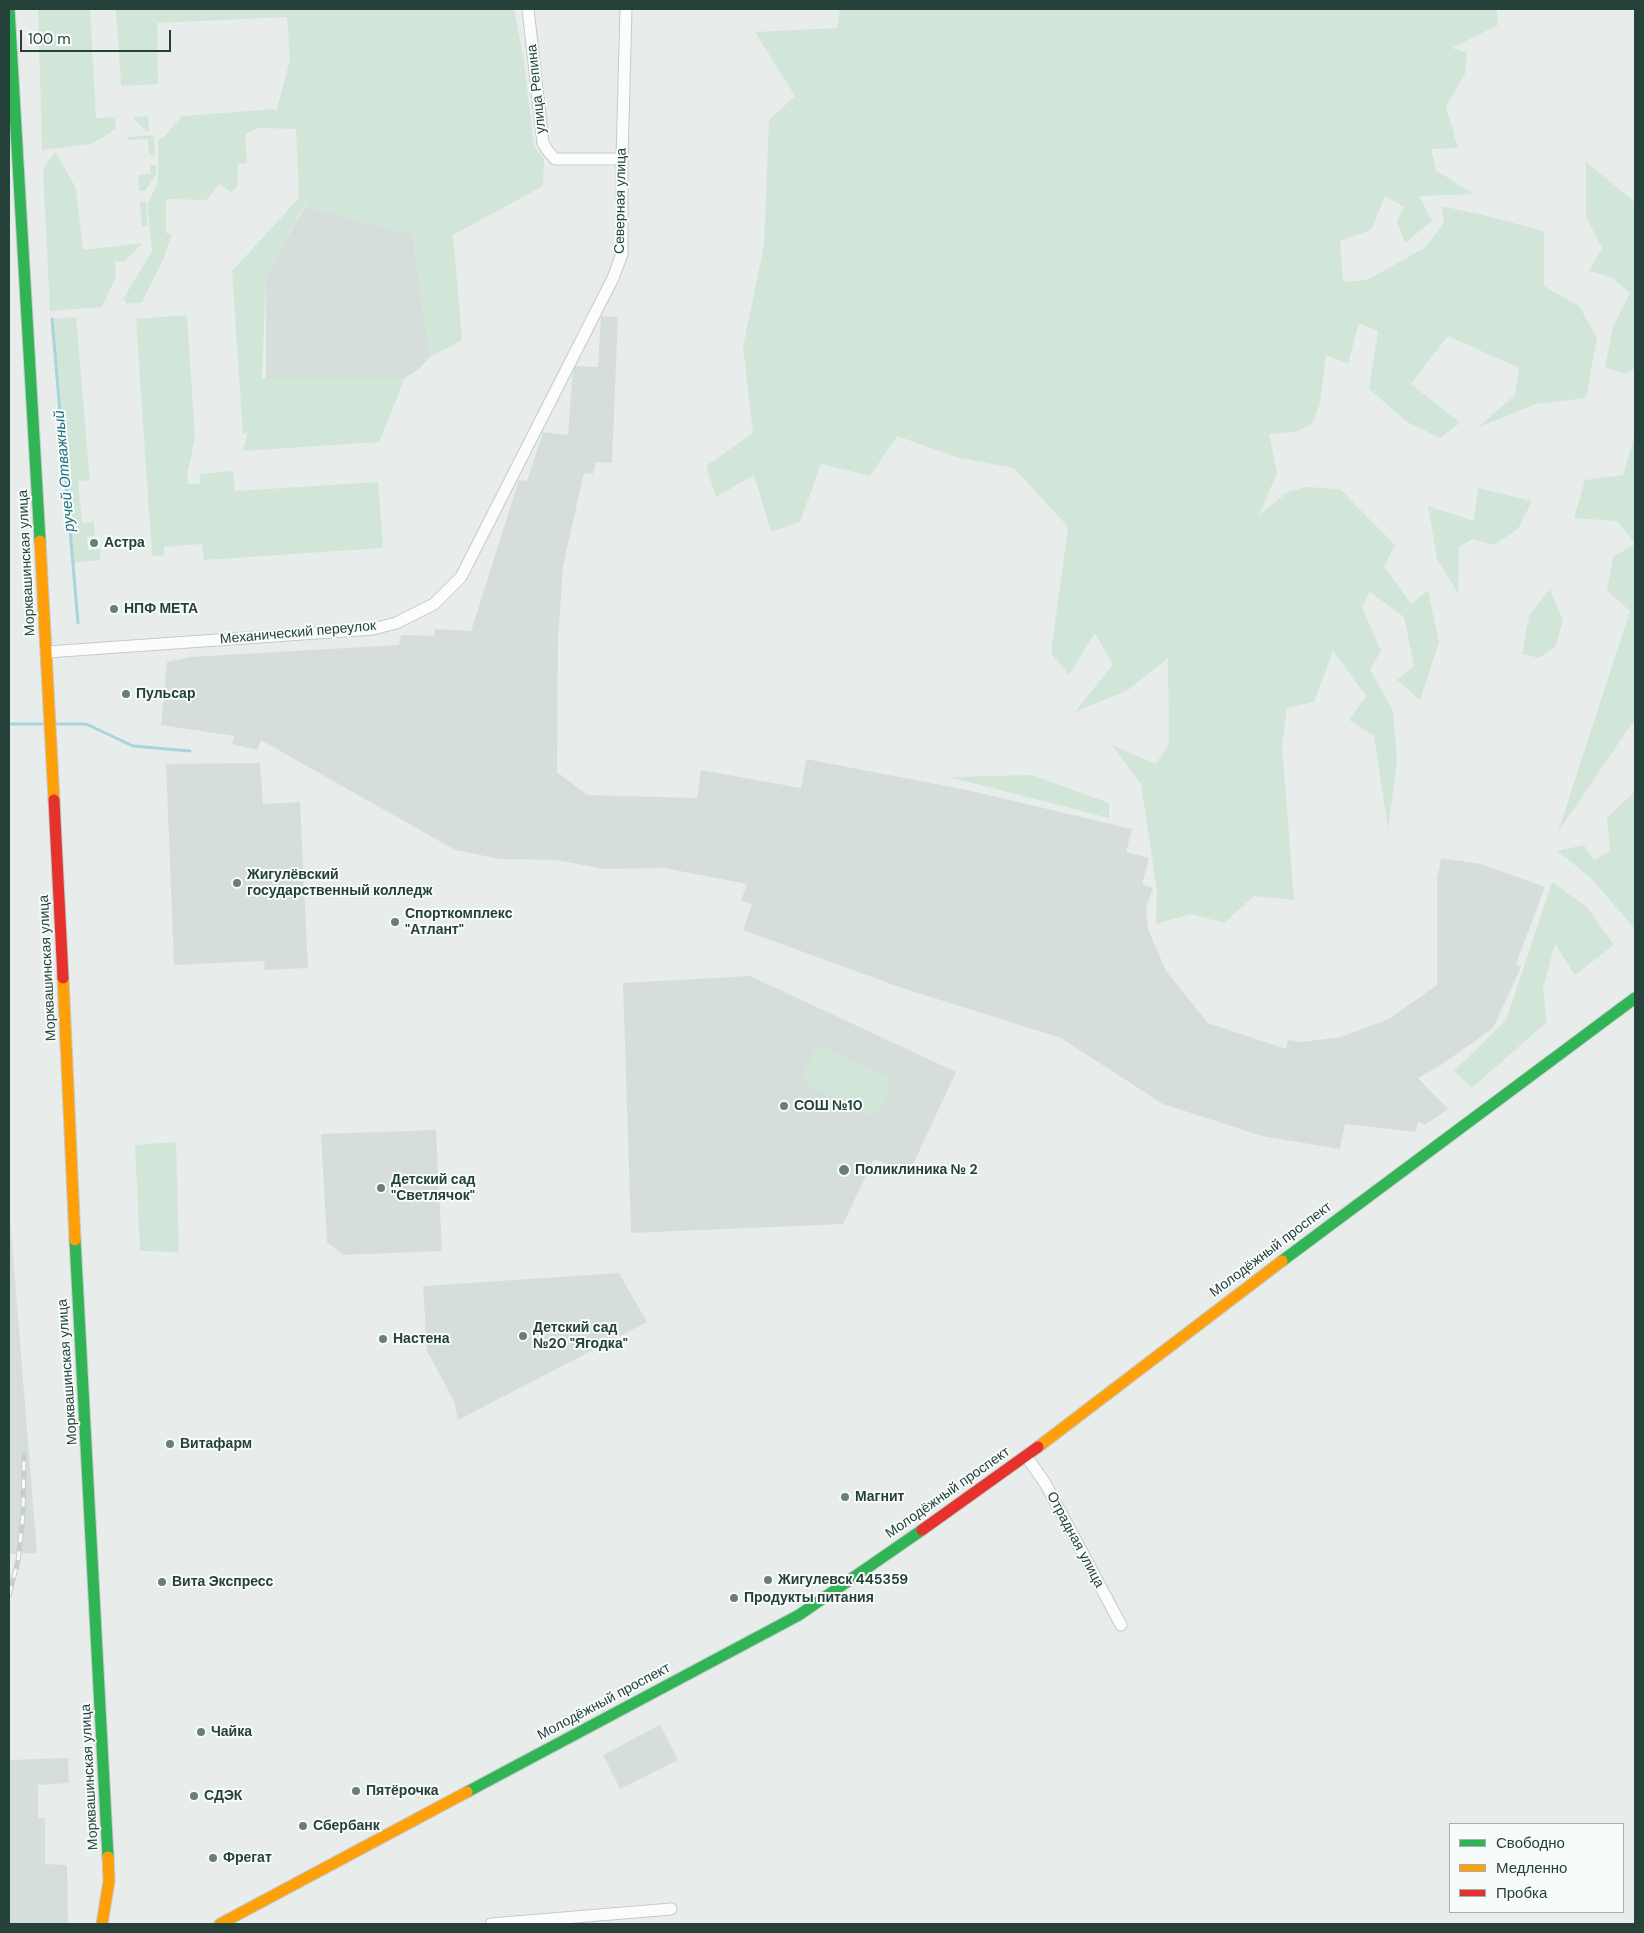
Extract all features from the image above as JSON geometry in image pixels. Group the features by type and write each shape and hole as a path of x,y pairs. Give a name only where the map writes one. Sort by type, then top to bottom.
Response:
{"street":[{"name":"Морквашинская улица","path":"9,9 47,652 77,1273 94,1552 109,1881 102,1924"},
{"name":"улица Репина","path":"528,9 543,143 555,159 622,160"},
{"name":"Северная улица","path":"561,379 613,278 622,254 622,160 626,9"},
{"name":"Механический переулок","path":"47,652 373,629 396,623 418,613 434,604 461,577 510,484 561,379"},
{"name":"Молодёжный проспект","path":"220,1924 799,1615 1026,1456 1212,1313 1635,998"},
{"name":"Отрадная улица","path":"1026,1456 1045,1483 1121,1625"},
{"path":"491,1924 671,1909"}],"shaded area":[{"path":"305,206 413,235 430,357 419,369 405,378 266,378 266,276"},
{"path":"601,316 618,317 612,463 596,462 593,474 584,473 563,566 558,639 557,772 587,795 697,798 701,770 801,788 806,759 967,790 1132,829 1126,852 1149,858 1142,884 1153,888 1146,907 1148,929 1166,971 1208,1023 1286,1049 1288,1040 1302,1042 1341,1037 1389,1019 1437,985 1437,880 1441,858 1481,864 1545,887 1516,964 1521,967 1493,1028 1441,1065 1418,1078 1448,1109 1425,1125 1418,1122 1416,1132 1345,1124 1340,1149 1262,1136 1163,1104 1061,1038 902,988 743,930 752,904 741,901 747,884 664,868 605,869 555,860 500,859 455,850 261,740 257,750 232,744 234,736 161,725 167,662 190,657 399,645 401,635 434,636 435,629 471,631 519,480 527,481 543,432 568,435 573,366 598,367"},
{"name":"Жигулёвский государственный колледж","path":"260,763 263,804 300,802 308,968 265,970 264,961 174,965 166,764"},
{"name":"СОШ №10","path":"750,976 956,1072 909,1173 874,1159 843,1224 631,1233 623,983"},
{"name":"Детский сад \"Светлячок\"","path":"436,1130 442,1251 343,1255 327,1242 321,1134"},
{"path":"9,1206 37,1553 9,1554"},
{"name":"Детский сад №20 \"Ягодка\"","path":"619,1273 647,1322 458,1420 454,1401 427,1351 423,1286"},
{"path":"660,1725 678,1760 620,1789 603,1755"},
{"path":"68,1758 69,1783 38,1785 38,1818 45,1818 45,1864 67,1865 68,1924 9,1924 9,1760"}],"green space":[{"path":"38,9 90,9 96,118 115,117 116,129 91,144 42,150"},
{"path":"116,9 514,9 524,61 534,146 544,159 543,186 453,235 462,340 430,357 413,235 305,206 310,195 266,276 262,378 405,378 379,442 243,451 248,432 243,434 232,271 299,198 296,129 258,128 245,134 247,163 237,164 238,185 231,193 220,184 206,200 166,199 166,233 172,234 164,258 142,302 127,304 123,299 152,251 147,205 158,182 158,139 163,138 182,116 275,109 276,112 290,60 287,17 157,23 158,84 121,86"},
{"path":"840,9 1497,9 1498,25 1452,48 1467,53 1465,74 1446,107 1458,148 1431,149 1436,170 1473,194 1419,196 1432,221 1405,243 1397,221 1404,207 1385,196 1371,230 1340,241 1343,282 1367,280 1426,247 1444,223 1441,206 1544,231 1544,286 1579,306 1597,338 1586,398 1536,404 1477,428 1515,395 1519,368 1448,336 1411,384 1460,423 1440,438 1407,422 1369,389 1378,331 1359,323 1348,364 1326,355 1320,404 1312,423 1299,431 1269,434 1277,473 1259,515 1289,491 1306,487 1340,489 1395,545 1384,566 1411,604 1428,590 1439,642 1420,700 1397,680 1414,666 1404,617 1370,592 1362,607 1381,651 1370,669 1393,711 1397,762 1388,829 1374,736 1349,720 1366,696 1333,651 1314,702 1287,708 1282,746 1294,900 1254,896 1224,923 1191,914 1156,924 1157,891 1141,784 1112,745 1155,764 1169,745 1168,658 1128,690 1075,712 1113,664 1095,633 1069,675 1051,653 1068,527 1014,468 956,457 897,436 870,476 821,464 800,522 771,532 754,475 716,497 706,466 753,433 743,346 764,246 769,120 795,96 755,32 837,28"},
{"path":"148,116 149,131 146,131 132,117"},
{"path":"154,135 155,155 149,155 148,139 128,140 128,137"},
{"path":"55,152 76,188 83,250 143,243 125,261 115,261 116,276 102,307 50,311 43,170"},
{"path":"1586,162 1635,202 1635,368 1625,374 1605,367 1613,327 1630,293 1611,277 1589,271 1602,248 1586,217"},
{"path":"150,165 156,165 156,174 145,191 139,191 138,175 151,174"},
{"path":"140,201 146,201 147,226 142,226"},
{"path":"187,315 195,438 187,475 188,484 200,484 200,474 233,471 235,491 378,482 383,548 204,560 202,544 164,547 164,555 152,556 136,319"},
{"path":"76,317 90,480 78,481 82,523 94,522 95,536 87,537 88,550 100,549 100,560 74,563 52,319"},
{"path":"1635,434 1635,544 1617,521 1574,518 1585,480 1623,475"},
{"path":"1478,488 1532,501 1518,529 1494,545 1472,539 1459,547 1458,593 1437,559 1428,506 1474,521"},
{"path":"1635,544 1635,719 1558,832 1630,611 1607,591 1613,557"},
{"path":"1550,589 1563,620 1556,646 1539,658 1522,654 1529,616"},
{"path":"1032,775 1109,803 1109,818 949,777"},
{"path":"1635,791 1635,929 1590,877 1557,851 1584,845 1594,860 1610,851 1607,818"},
{"path":"1552,882 1587,907 1614,945 1575,975 1555,944 1543,988 1547,1022 1472,1088 1454,1071 1506,1020"},
{"path":"819,1048 825,1048 886,1076 891,1087 879,1112 868,1115 808,1085 803,1075 814,1051"},
{"path":"176,1142 179,1252 140,1251 135,1145"}],"waterway":[{"name":"ручей Отважный","path":"52,319 78,623"},
{"name":"ручей Отважный","path":"9,724 46,724"},
{"name":"ручей Отважный","path":"54,724 86,724 133,746 190,751"}],"railway":[{"path":"9,1595 18,1561 23,1515 24,1455"}],"traffic: fast":[{"path":"9,9 40,541"},
{"path":"1282,1261 1635,998"},
{"path":"75,1240 108,1857"},
{"path":"467,1792 799,1615 922,1530"}],"traffic: slow":[{"path":"40,541 54,800"},
{"path":"63,978 75,1240"},
{"path":"1038,1447 1282,1261"},
{"path":"220,1924 467,1792"},
{"path":"102,1924 109,1881 108,1857"}],"traffic: jam":[{"path":"54,800 63,978"},
{"path":"922,1530 1038,1447"}],"place":[{"name":"Астра","path":"94,543"},
{"name":"НПФ МЕТА","path":"114,609"},
{"name":"Пульсар","path":"126,694"},
{"name":"Жигулёвский государственный колледж","path":"237,883"},
{"name":"Спорткомплекс \"Атлант\"","path":"395,922"},
{"name":"СОШ №10","path":"784,1106"},
{"name":"Поликлиника № 2","path":"844,1170"},
{"name":"Детский сад \"Светлячок\"","path":"381,1188"},
{"name":"Детский сад №20 \"Ягодка\"","path":"523,1336"},
{"name":"Настена","path":"383,1339"},
{"name":"Витафарм","path":"170,1444"},
{"name":"Магнит","path":"845,1497"},
{"name":"Жигулевск 445359","path":"768,1580"},
{"name":"Вита Экспресс","path":"162,1582"},
{"name":"Продукты питания","path":"734,1598"},
{"name":"Чайка","path":"201,1732"},
{"name":"Пятёрочка","path":"356,1791"},
{"name":"СДЭК","path":"194,1796"},
{"name":"Сбербанк","path":"303,1826"},
{"name":"Фрегат","path":"213,1858"}]}
